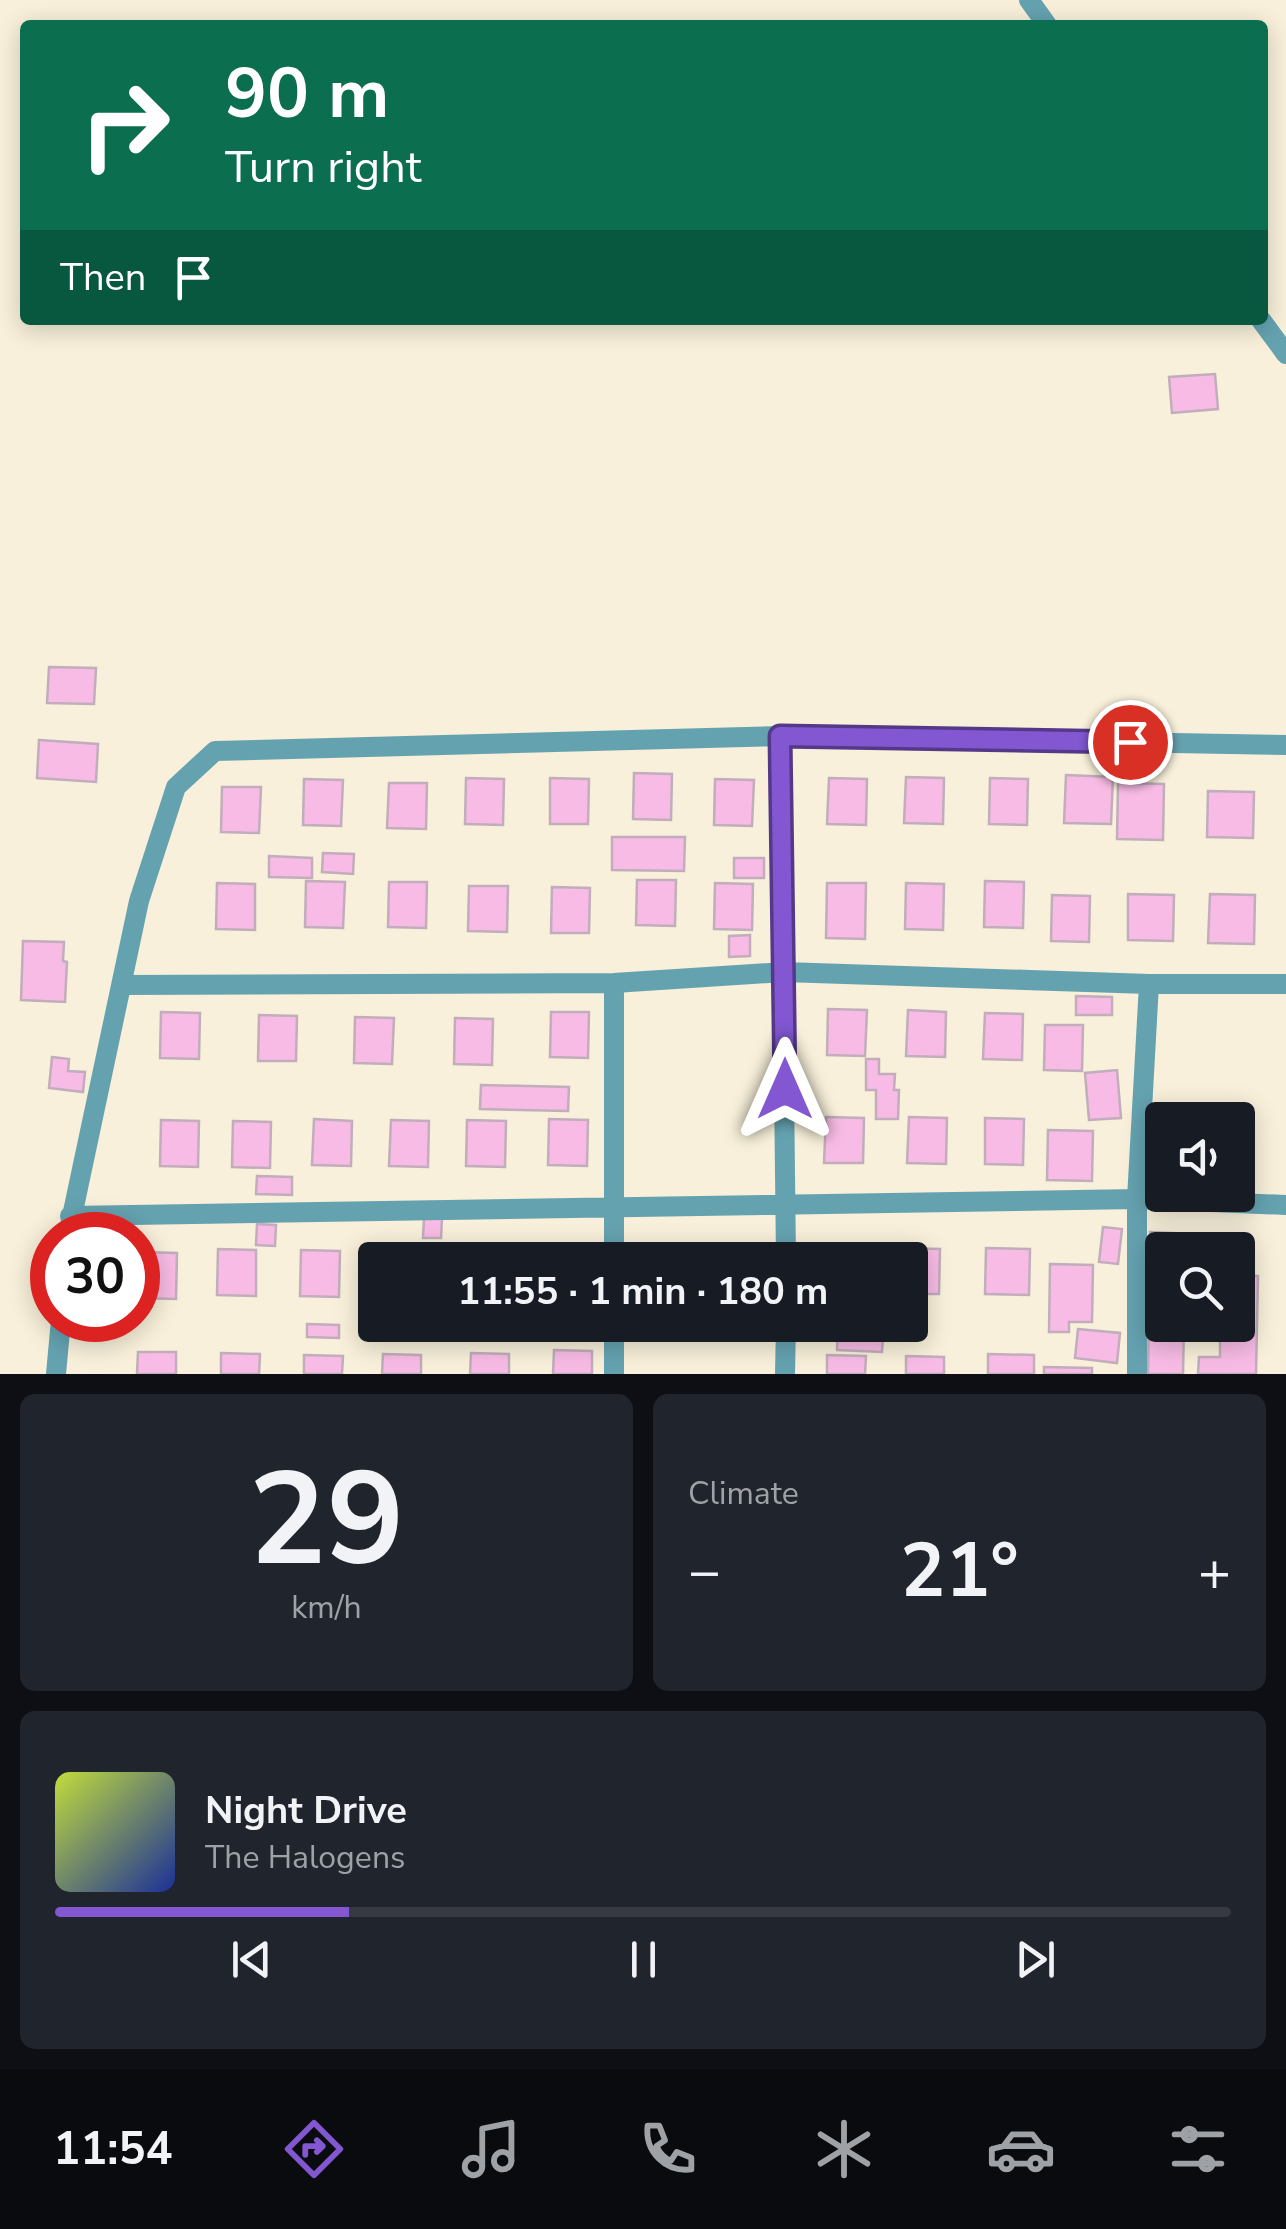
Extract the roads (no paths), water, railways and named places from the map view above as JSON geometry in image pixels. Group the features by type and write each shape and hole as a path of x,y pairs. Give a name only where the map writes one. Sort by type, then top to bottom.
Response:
{"street":[{"path":"1029,0 1044,20"},
{"path":"1265,325 1286,354"},
{"path":"72,1212 139,902 176,786 215,751 780,736 1286,746"},
{"path":"780,736 786,1242"},
{"path":"120,985 614,983 784,972 1150,984 1286,984"},
{"path":"614,983 614,1242"},
{"path":"1137,1374 1137,1199 1150,984"},
{"path":"160,1222 614,1208 1137,1199 1286,1205"},
{"path":"56,1374 58,1342"},
{"path":"614,1342 614,1374"},
{"path":"785,1374 786,1342"}]}
